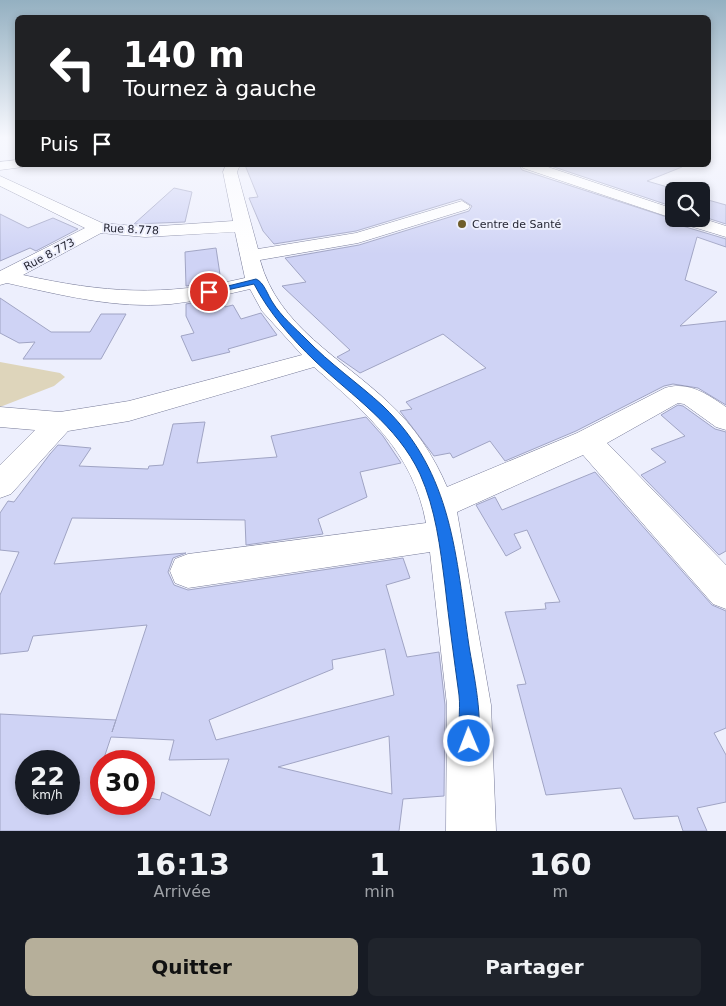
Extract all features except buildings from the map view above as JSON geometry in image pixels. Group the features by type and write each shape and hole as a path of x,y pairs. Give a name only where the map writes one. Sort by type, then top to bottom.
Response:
{"street":[{"path":"231,177 253,269 270,306 318,358 379,409 408,443 426,473 442,520 469,704 471,831"},
{"path":"563,177 665,211"},
{"name":"Rue 8.778","path":"0,180 98,228 145,232 243,226"},
{"path":"2,278 74,292 120,298 193,295 253,269 462,206"},
{"path":"710,227 726,232"},
{"name":"Rue 8.773","path":"2,278 98,228"},
{"path":"0,417 60,422 129,411 318,358"},
{"path":"188,571 442,520 674,394 691,396 726,420"},
{"path":"0,485 60,422"},
{"path":"587,441 674,532 726,591"}],"shaded area":[{"path":"0,362 60,373 65,377 54,386 0,407"}],"place":[{"name":"Centre de Santé","path":"462,224"}],"route":[{"path":"209,292 256,281 270,306 318,358 379,409 408,443 426,473 438,506 445,535 469,704 469,741"}]}
